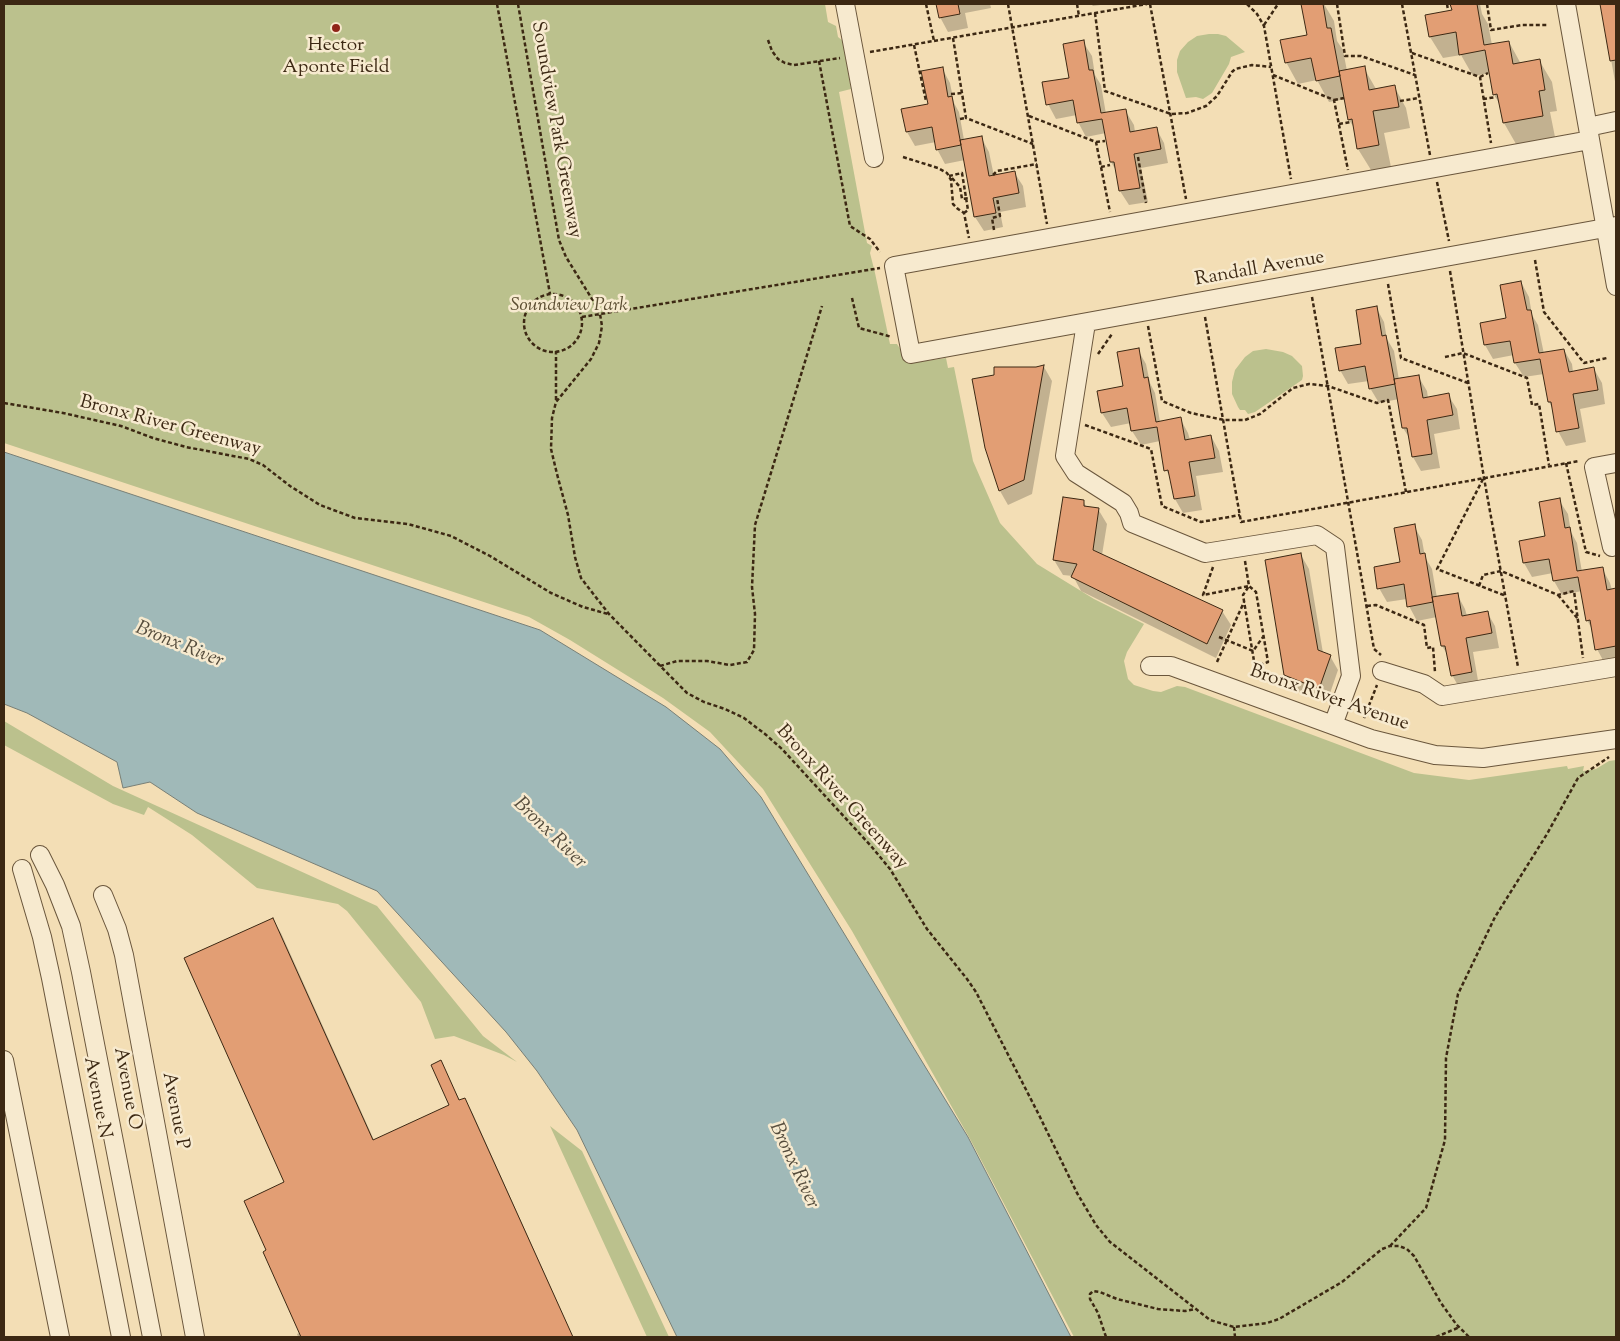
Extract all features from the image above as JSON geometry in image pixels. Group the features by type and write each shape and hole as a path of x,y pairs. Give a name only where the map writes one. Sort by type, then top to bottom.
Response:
{"street":[{"path":"845,4 874,158"},
{"path":"1566,4 1589,133 1611,227 1616,286"},
{"path":"894,266 1350,183 1435,174 1493,157 1589,133 1616,122"},
{"name":"Randall Avenue","path":"894,266 911,354 1611,227"},
{"path":"1086,323 1065,456 1076,473 1123,503 1132,523 1205,553 1318,535 1334,547 1351,676 1332,725"},
{"path":"1606,552 1594,467 1616,463"},
{"name":"Bronx River Avenue","path":"1150,666 1171,666 1371,739 1435,755 1483,758 1616,739"},
{"path":"1382,671 1424,684 1442,696 1616,667"},
{"name":"Avenue O","path":"40,855 55,884 71,926 152,1337"},
{"name":"Avenue N","path":"22,869 42,937 51,978 121,1337"},
{"name":"Avenue P","path":"103,895 117,929 124,955 195,1337"},
{"path":"4,1060 60,1337"}],"path":[{"path":"497,4 550,294"},
{"name":"Soundview Park Greenway","path":"518,4 559,240 566,257 600,314"},
{"path":"926,4 934,41"},
{"path":"1008,4 1050,237"},
{"path":"1077,4 1079,16"},
{"path":"768,40 772,51 778,59 794,65 1148,4 1189,212"},
{"path":"1247,4 1257,14 1264,26 1293,194"},
{"path":"1264,26 1278,4"},
{"path":"1337,4 1345,56 1361,56 1415,75"},
{"path":"1402,4 1419,98 1449,242"},
{"path":"1447,4 1448,10"},
{"path":"1487,4 1492,30 1522,25 1548,25"},
{"path":"1095,13 1105,90 1171,114 1187,113 1206,106 1217,96 1235,69 1252,65 1271,67"},
{"path":"952,38 966,118"},
{"path":"914,44 926,101"},
{"path":"1411,53 1480,77 1488,73"},
{"path":"819,62 850,226 870,238 880,252"},
{"path":"1272,75 1334,100 1344,98"},
{"path":"1480,77 1493,157"},
{"path":"951,94 962,93"},
{"path":"1483,99 1496,97"},
{"path":"1400,101 1419,98"},
{"path":"1334,100 1350,183"},
{"path":"1028,116 1096,142 1105,141"},
{"path":"960,119 966,118 1033,144"},
{"path":"1339,124 1351,122"},
{"path":"1096,142 1112,226"},
{"path":"1138,156 1146,203"},
{"path":"903,157 938,168 960,187 962,199 970,198"},
{"path":"993,175 997,171 1037,164"},
{"path":"1101,167 1110,165"},
{"path":"949,176 962,174 968,210 964,212"},
{"path":"949,176 953,204 964,212"},
{"path":"994,230 992,218 1000,216 997,198"},
{"path":"964,212 967,230"},
{"path":"1535,260 1544,312 1584,363 1607,358"},
{"path":"582,317 894,266"},
{"path":"1450,274 1521,683"},
{"path":"1388,284 1401,358 1468,383"},
{"path":"550,294 560,294 569,298 582,317 582,328 579,336 566,349 556,352 545,351 536,346 528,339 524,330 524,319 527,309 533,301 550,294"},
{"path":"1312,297 1374,649 1387,658 1364,718"},
{"path":"852,298 858,328 898,339"},
{"path":"659,666 677,660 707,660 730,665 747,662 754,650 755,614 752,587 755,525 822,306"},
{"path":"556,402 592,359 602,326 600,314"},
{"path":"1205,315 1241,522 1583,460"},
{"path":"1148,325 1162,401 1191,413 1224,420 1245,420 1260,414 1292,388 1309,384 1328,386 1377,403 1388,400 1406,492"},
{"path":"1098,354 1114,331"},
{"path":"556,352 556,402 552,418 552,449 556,474 568,515 575,557 581,578 609,614"},
{"path":"1445,357 1463,353 1527,378 1532,405 1539,404 1549,466"},
{"name":"Bronx River Greenway","path":"4,403 73,415 120,426 154,438 249,459 269,470 320,505 355,518 408,524 451,536 490,556 552,593 583,607 609,614 686,693 744,718 782,749 878,854 890,869 927,929 976,992 1039,1114 1076,1193 1096,1225 1110,1242 1195,1310 1210,1320 1234,1327 1267,1323 1342,1282 1374,1254 1390,1246 1426,1208 1445,1140 1446,1058 1458,994 1495,918 1547,834 1578,778 1609,757"},
{"path":"1082,424 1151,449 1162,506 1201,522 1240,514"},
{"path":"1566,463 1586,552 1606,552"},
{"path":"1484,478 1437,569 1506,596"},
{"path":"1242,547 1249,586 1256,592 1268,662 1255,667"},
{"path":"1218,551 1203,595 1249,586"},
{"path":"1479,586 1483,575 1501,571 1558,594 1579,619"},
{"path":"1249,586 1244,595 1244,601 1255,667 1252,676"},
{"path":"1558,594 1574,591 1583,658 1591,657"},
{"path":"1217,662 1244,601"},
{"path":"1367,606 1376,604 1424,625 1427,648 1433,647 1435,676"},
{"path":"1253,651 1264,636"},
{"path":"1219,637 1253,651"},
{"path":"1390,1246 1408,1249 1414,1256 1428,1282 1469,1337"},
{"path":"1106,1337 1098,1313 1090,1299 1090,1294 1093,1291 1158,1309 1195,1310"},
{"path":"1234,1327 1235,1337"},
{"path":"1436,1337 1460,1327"}],"green space":[{"name":"Soundview Park","path":"4,4 825,4 828,22 836,26 838,37 843,41 851,89 839,92 867,243 872,246 870,253 890,344 897,344 907,360 912,363 946,358 948,368 954,367 973,461 1000,523 1037,564 1094,599 1144,624 1127,652 1124,661 1128,679 1134,685 1161,692 1177,686 1185,687 1414,773 1469,780 1567,766 1568,769 1584,766 1583,771 1596,769 1609,761 1616,760 1616,1337 1074,1337 970,1139 852,931 763,789 710,732 663,698 570,640 529,617 4,443"},
{"path":"1209,34 1226,36 1245,52 1231,57 1212,93 1203,99 1196,97 1186,98 1177,72 1177,60 1180,51 1197,36"},
{"path":"1266,349 1283,352 1292,356 1302,366 1302,380 1255,412 1248,414 1245,410 1240,410 1232,394 1235,370 1245,357 1253,351"},
{"path":"4,721 113,786 377,906 483,1036 517,1062 504,1055 454,1036 435,1039 421,1002 347,911 338,904 257,888 192,835 148,807 144,815 113,804 4,745"},
{"path":"550,1126 582,1151 669,1337 647,1337"}],"water":[{"name":"Bronx River","path":"4,452 540,630 666,707 720,749 761,797 968,1137 1071,1337 677,1337 577,1130 537,1071 506,1032 377,891 197,813 150,782 123,788 117,762 27,713 4,704"}],"building":[{"path":"936,4 958,4 960,14 939,18"},
{"path":"1301,4 1323,4 1327,28 1331,28 1340,76 1316,81 1311,58 1285,63 1280,40 1307,35"},
{"path":"1450,4 1477,4 1484,45 1509,41 1513,64 1540,59 1545,90 1539,91 1543,116 1503,123 1497,94 1493,95 1485,50 1459,55 1456,32 1429,37 1425,15 1452,10"},
{"path":"1600,4 1616,4 1616,60 1610,61"},
{"path":"1084,40 1089,70 1093,70 1101,113 1126,109 1130,132 1157,127 1161,149 1134,154 1140,188 1119,191 1114,162 1110,162 1102,119 1077,123 1073,100 1046,105 1042,82 1069,78 1063,44"},
{"path":"1365,66 1369,90 1395,85 1399,107 1373,111 1379,145 1357,149 1352,119 1348,120 1339,71"},
{"path":"943,67 948,97 952,96 961,145 936,150 932,127 906,132 901,109 928,104 921,71"},
{"path":"982,136 989,176 1015,171 1019,193 993,198 996,213 974,217 960,140"},
{"path":"1521,281 1527,310 1531,310 1539,353 1564,349 1569,372 1594,367 1598,390 1573,394 1579,428 1556,432 1551,402 1548,402 1540,359 1514,363 1510,341 1484,345 1480,323 1506,318 1500,285"},
{"path":"1377,306 1382,336 1386,335 1395,384 1369,389 1365,366 1339,371 1335,348 1361,344 1356,310"},
{"path":"1139,348 1144,378 1148,377 1156,422 1181,417 1185,440 1211,435 1215,458 1189,462 1195,496 1174,499 1168,470 1164,471 1157,427 1131,431 1127,408 1101,413 1097,391 1123,386 1117,352"},
{"path":"1044,365 1024,480 999,491 985,448 972,379 994,375 994,367 1036,367"},
{"path":"1419,375 1423,398 1449,393 1453,415 1427,420 1432,454 1412,457 1407,428 1402,428 1394,379"},
{"path":"1063,497 1084,500 1084,506 1099,508 1093,550 1223,610 1207,644 1071,577 1077,564 1053,560"},
{"path":"1560,498 1565,528 1570,527 1577,571 1603,567 1607,590 1616,588 1616,646 1595,650 1590,620 1586,621 1578,577 1553,581 1549,559 1523,563 1519,541 1545,536 1539,502"},
{"path":"1415,524 1420,554 1425,553 1433,602 1407,607 1404,584 1377,589 1374,567 1400,562 1394,528"},
{"path":"1301,553 1318,650 1331,655 1319,689 1284,675 1265,560"},
{"path":"1458,593 1462,616 1488,611 1492,633 1466,638 1472,672 1451,676 1445,646 1441,646 1432,597"},
{"path":"273,918 373,1140 449,1105 431,1065 441,1060 459,1100 465,1098 573,1337 301,1337 263,1252 266,1250 244,1201 284,1182 184,958"}],"place":[{"name":"Hector Aponte Field","path":"336,28"}]}
